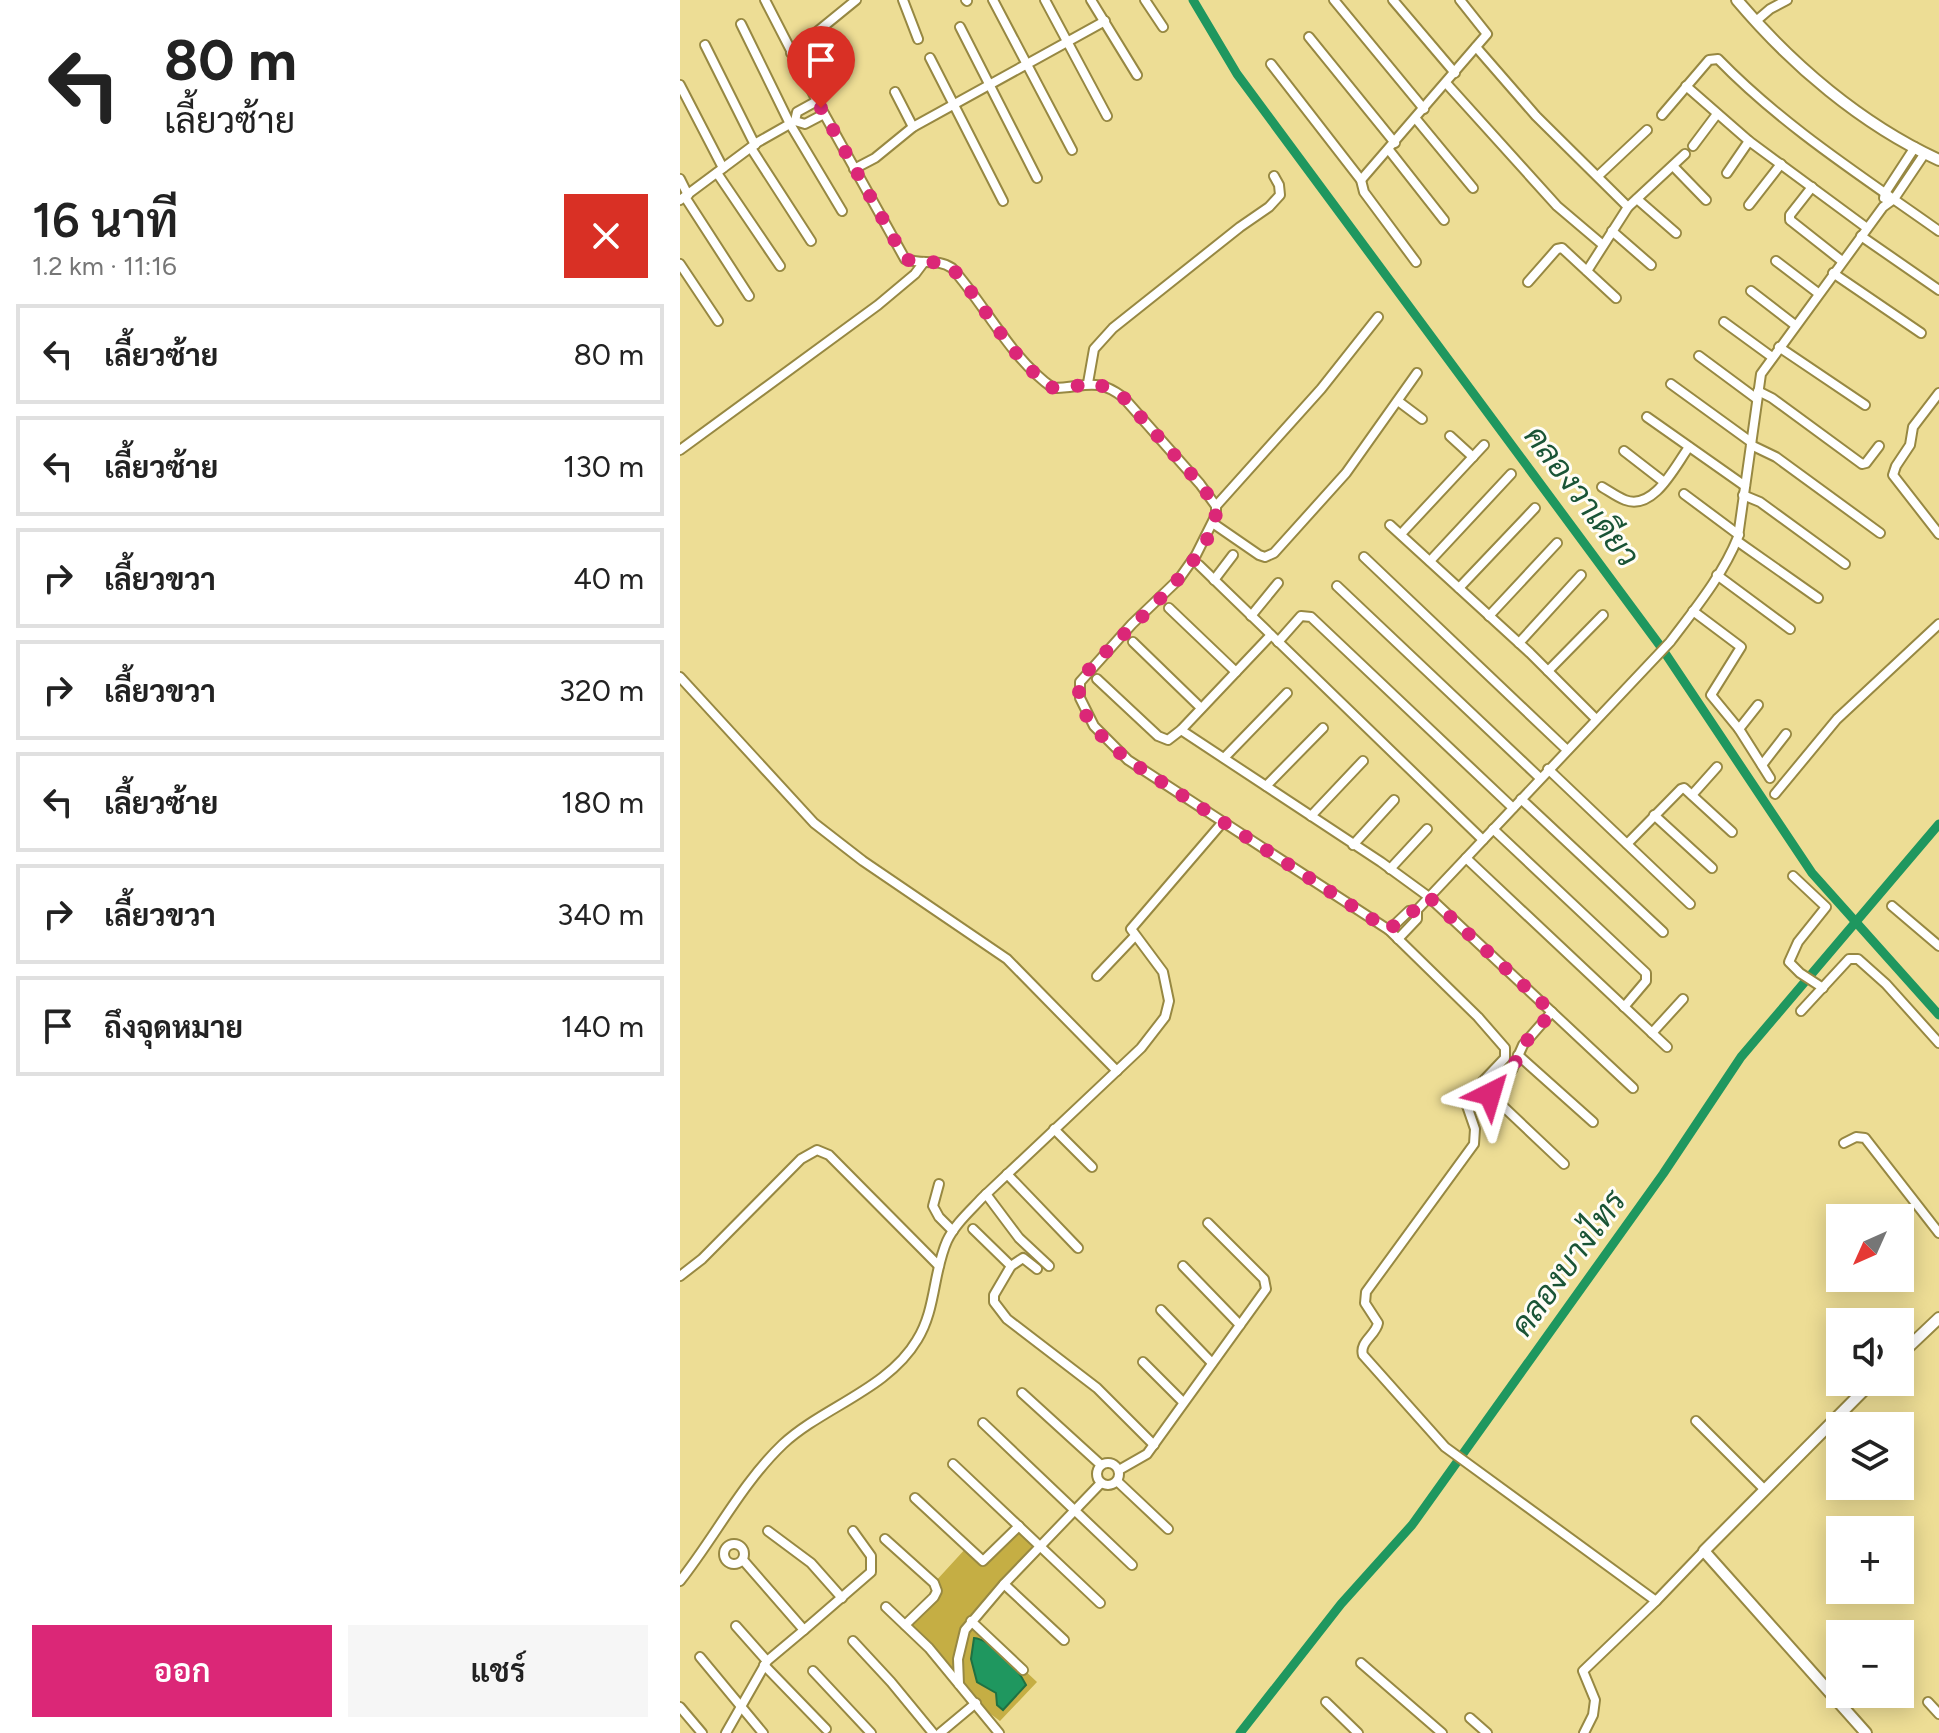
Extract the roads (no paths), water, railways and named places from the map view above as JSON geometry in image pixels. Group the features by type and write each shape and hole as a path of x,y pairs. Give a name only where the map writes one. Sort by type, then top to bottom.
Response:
{"street":[{"path":"765,0 905,259 943,262 952,268 1043,382 1053,388 1088,383 1109,386 1123,397 1216,506"},
{"path":"791,53 856,0"},
{"path":"903,0 918,39"},
{"path":"993,0 1072,150"},
{"path":"1045,0 1107,116"},
{"path":"1091,0 1137,75"},
{"path":"1145,0 1163,27"},
{"path":"1334,0 1424,109"},
{"path":"1393,0 1455,73"},
{"path":"1361,180 1487,34 1460,0"},
{"path":"1737,0 1782,50 1822,85 1864,116 1920,150 1938,157"},
{"path":"1756,21 1787,0"},
{"path":"854,169 875,158 913,127 1105,21"},
{"path":"741,24 842,211"},
{"path":"960,27 1037,178"},
{"path":"1309,37 1444,220"},
{"path":"705,45 753,147 811,241"},
{"path":"1476,47 1536,116 1628,207"},
{"path":"930,58 1003,201"},
{"path":"1662,115 1709,60 1718,59 1794,126 1939,231"},
{"path":"1271,64 1361,180 1364,192 1416,262"},
{"path":"1446,83 1557,206 1603,245"},
{"path":"680,85 720,171 780,266"},
{"path":"1686,86 1749,141 1812,187 1939,290"},
{"path":"895,92 913,127"},
{"path":"684,197 792,123 797,112 817,101"},
{"path":"792,123 805,124 824,114"},
{"path":"1693,146 1717,114"},
{"path":"1416,119 1473,188"},
{"path":"1598,176 1647,130"},
{"path":"1727,173 1749,141"},
{"path":"1883,207 1885,193 1920,150"},
{"path":"1389,930 1409,911 1417,910 1670,642 1693,611 1738,538 1761,374 1883,207 1894,199 1920,150"},
{"path":"1587,271 1628,207 1685,154"},
{"path":"1749,205 1781,164"},
{"path":"1673,166 1706,200"},
{"path":"1088,383 1094,349 1113,328 1269,207 1280,195 1274,176"},
{"path":"680,179 684,197 749,296"},
{"path":"1812,187 1790,215 1790,220 1842,261"},
{"path":"1637,199 1676,233"},
{"path":"1612,231 1651,265"},
{"path":"1528,282 1559,248 1616,298"},
{"path":"1776,261 1818,293"},
{"path":"680,450 878,305 915,274 924,262"},
{"path":"680,264 718,321"},
{"path":"1833,273 1921,333"},
{"path":"1751,291 1795,325"},
{"path":"1378,317 1321,389 1216,506 1214,524 1179,579 1084,675 1079,689 1080,698 1094,726 1111,745 1222,823 1389,930 1478,1017 1505,1048 1507,1053 1465,1100 1475,1129 1474,1144 1366,1292 1365,1303 1376,1318 1377,1328 1363,1346 1363,1355 1447,1448 1656,1601"},
{"path":"1724,322 1772,357"},
{"path":"1779,347 1865,405"},
{"path":"1699,356 1757,395 1772,398 1858,462 1866,463 1879,446"},
{"path":"1214,524 1259,555 1265,557 1274,553 1346,473 1417,373"},
{"path":"1671,384 1751,444 1776,457 1880,533"},
{"path":"1939,393 1913,427 1910,445 1893,475 1939,534"},
{"path":"1398,401 1422,419"},
{"path":"1647,417 1845,564"},
{"path":"1450,436 1473,457"},
{"path":"1401,534 1484,445"},
{"path":"1602,487 1621,498 1637,501 1655,493 1689,447"},
{"path":"1624,451 1664,482"},
{"path":"1430,561 1511,474"},
{"path":"1684,494 1818,598"},
{"path":"1459,588 1535,508"},
{"path":"1390,525 1519,643 1596,719"},
{"path":"1489,616 1557,543"},
{"path":"1214,580 1233,555"},
{"path":"1364,557 1567,750"},
{"path":"1199,565 1483,840"},
{"path":"1519,643 1581,575"},
{"path":"1717,575 1790,629"},
{"path":"1251,616 1278,583"},
{"path":"1337,586 1540,778"},
{"path":"1169,608 1236,672"},
{"path":"1693,611 1741,647 1711,692 1770,778"},
{"path":"1278,642 1301,616 1307,614 1513,808"},
{"path":"1548,671 1603,615"},
{"path":"1775,794 1837,719 1939,624"},
{"path":"1097,679 1163,740 1174,737 1271,635"},
{"path":"1133,642 1201,708"},
{"path":"680,677 814,823 863,861 1007,959 1117,1071"},
{"path":"1224,758 1287,693"},
{"path":"1739,729 1758,705"},
{"path":"1266,786 1323,728"},
{"path":"1181,730 1429,897 1633,1088"},
{"path":"1762,765 1786,734"},
{"path":"1311,816 1363,761"},
{"path":"1692,795 1717,767"},
{"path":"1548,769 1690,904"},
{"path":"1627,844 1684,788 1732,832"},
{"path":"1521,799 1663,932"},
{"path":"1353,845 1394,800"},
{"path":"1654,815 1712,868"},
{"path":"680,1581 758,1472 779,1448 888,1371 917,1341 932,1300 939,1266 953,1231 986,1194 1141,1048 1165,1017 1169,1001 1163,972 1131,929 1222,823"},
{"path":"1390,869 1427,829"},
{"path":"1493,829 1646,973 1646,981 1624,1007"},
{"path":"1466,858 1667,1047"},
{"path":"1793,876 1826,907 1789,958 1791,965 1819,986"},
{"path":"1892,906 1939,946"},
{"path":"1398,939 1417,919 1417,910"},
{"path":"1097,976 1134,937"},
{"path":"1801,1011 1819,986 1849,959 1858,959 1886,984 1939,1043"},
{"path":"1652,1033 1683,999"},
{"path":"1552,1012 1523,1045 1512,1070 1493,1085 1490,1094 1564,1164"},
{"path":"1518,1055 1593,1122"},
{"path":"1054,1129 1092,1167"},
{"path":"1844,1143 1856,1137 1865,1138 1939,1233"},
{"path":"680,1276 702,1259 801,1159 817,1150 829,1155 939,1266"},
{"path":"1007,1174 1078,1248"},
{"path":"939,1184 933,1206 953,1231"},
{"path":"986,1194 1019,1238 1049,1266"},
{"path":"1119,1470 1138,1462 1154,1445 1266,1289 1266,1284 1208,1223"},
{"path":"973,1229 1011,1266"},
{"path":"1037,1269 1023,1258 1011,1266 994,1295 994,1302 1007,1319 1097,1388 1154,1445"},
{"path":"1183,1266 1240,1325"},
{"path":"1161,1310 1212,1363"},
{"path":"1914,1342 1939,1318"},
{"path":"1143,1362 1183,1402"},
{"path":"1022,1393 1101,1465"},
{"path":"1584,1733 1593,1715 1595,1700 1583,1671 1858,1396"},
{"path":"1696,1421 1765,1490"},
{"path":"983,1423 1132,1565"},
{"path":"1101,1465 1111,1463 1119,1470"},
{"path":"953,1464 1100,1603"},
{"path":"1101,1465 1097,1478 1101,1483 1110,1485 1117,1481 1119,1470"},
{"path":"1117,1481 1168,1529"},
{"path":"959,1684 961,1638 971,1621 1101,1483"},
{"path":"915,1498 983,1561 1019,1526"},
{"path":"768,1531 811,1563 842,1598"},
{"path":"726,1733 765,1663 871,1572 871,1556 853,1531"},
{"path":"713,1537 726,1548"},
{"path":"885,1539 934,1583 937,1591 905,1625"},
{"path":"726,1548 730,1545 740,1546 743,1560 804,1630"},
{"path":"726,1548 725,1558 729,1562 739,1563 743,1560"},
{"path":"1704,1551 1866,1733"},
{"path":"1004,1584 1064,1640"},
{"path":"886,1607 959,1684 999,1733"},
{"path":"971,1621 1023,1670"},
{"path":"736,1626 765,1663 826,1729"},
{"path":"853,1641 933,1733"},
{"path":"700,1657 763,1733"},
{"path":"1361,1663 1442,1733"},
{"path":"813,1671 871,1733"},
{"path":"1326,1702 1358,1733"},
{"path":"1928,1702 1939,1714"},
{"path":"940,1733 976,1703"},
{"path":"680,1707 702,1733"},
{"path":"1470,1718 1487,1733"}],"waterway":[{"name":"คลองวาเดียว","path":"1193,0 1237,74 1661,647 1812,873 1939,1015"},
{"name":"คลองบางไทร","path":"1240,1733 1341,1604 1412,1525 1663,1174 1741,1057 1939,824"}]}
